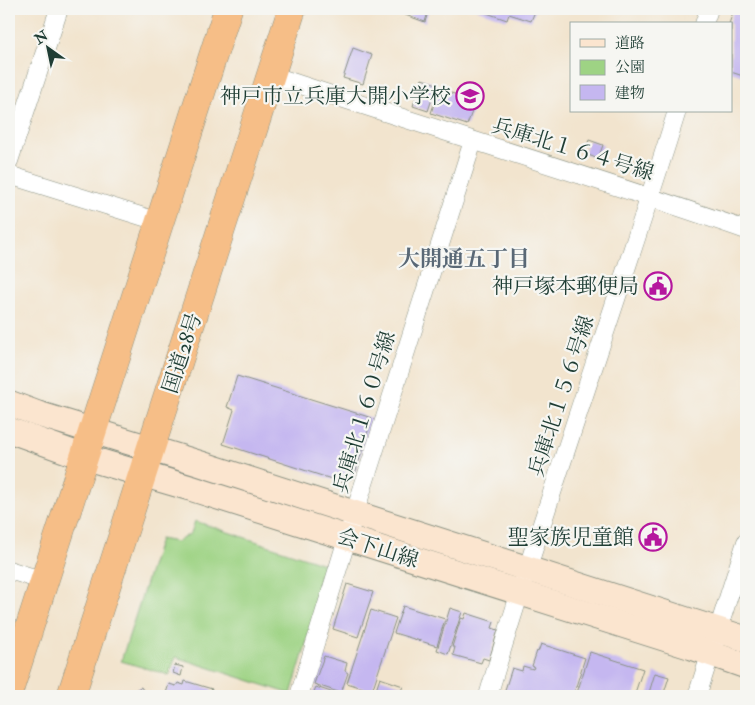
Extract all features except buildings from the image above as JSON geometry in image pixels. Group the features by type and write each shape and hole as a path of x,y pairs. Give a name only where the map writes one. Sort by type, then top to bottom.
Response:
{"highway":[{"path":"9,690 228,9"},
{"name":"国道28号","path":"71,696 292,9"}],"street":[{"path":"9,161 59,9"},
{"path":"705,22 709,9"},
{"name":"兵庫北１６４号線","path":"271,75 651,197 746,230"},
{"name":"兵庫北１５６号線","path":"488,696 520,593 651,197 677,112"},
{"name":"兵庫北１６０号線","path":"299,696 473,141"},
{"path":"9,175 160,222"},
{"name":"会下山線","path":"9,403 746,639"},
{"name":"会下山線","path":"9,430 84,457 348,538 746,666"},
{"path":"697,696 712,654 746,542"},
{"path":"9,570 44,581"}],"green space":[{"path":"195,521 330,566 291,694 176,657 169,675 121,661 160,539 177,542 191,533"}],"place":[{"name":"神戸市立兵庫大開小学校","path":"470,96"},
{"name":"神戸塚本郵便局","path":"658,286"},
{"name":"聖家族児童館","path":"653,537"}],"district":[{"name":"大開通五丁目","path":"464,258"}]}
